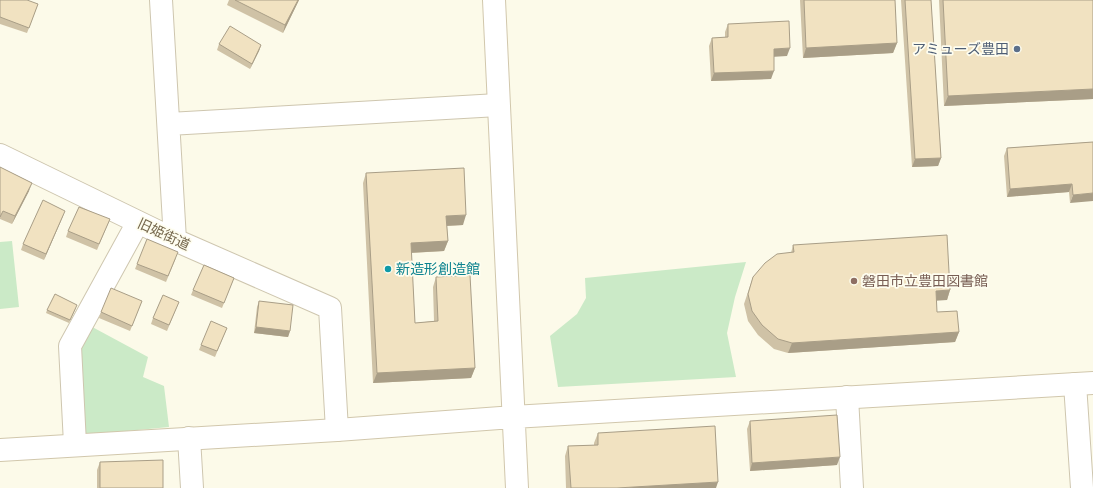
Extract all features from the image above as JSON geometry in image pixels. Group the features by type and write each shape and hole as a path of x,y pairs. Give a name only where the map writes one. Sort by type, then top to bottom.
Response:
{"street":[{"path":"161,0 175,240"},
{"path":"494,0 517,488"},
{"path":"168,124 498,105"},
{"name":"旧姫街道","path":"0,155 175,240 330,308 337,430"},
{"path":"75,444 70,346 138,222"},
{"path":"0,450 75,444 337,430 513,417 1084,384 1082,488"},
{"path":"847,397 852,488"},
{"path":"189,438 192,488"}],"green space":[{"path":"12,241 19,307 0,309 0,242"},
{"path":"746,262 735,297 727,333 736,377 558,387 550,336 577,314 586,298 585,278"},
{"path":"83,322 148,357 143,377 164,386 169,427 75,436 70,346"}],"building":[{"path":"0,0 27,0 38,4 29,28 0,17"},
{"path":"235,0 298,0 285,25"},
{"path":"804,0 895,0 897,43 806,48"},
{"path":"905,0 931,0 941,158 915,159"},
{"name":"アミューズ豊田","path":"943,0 1093,0 1093,89 948,96"},
{"path":"789,21 790,48 774,49 774,71 714,73 712,38 728,37 728,24"},
{"path":"230,26 261,45 252,64 219,44"},
{"path":"1093,142 1093,193 1073,195 1072,184 1010,189 1007,148"},
{"path":"0,167 32,183 15,216 3,211 0,217"},
{"name":"新造形創造館","path":"464,168 466,215 446,216 448,241 411,243 415,323 438,321 436,277 470,275 475,368 377,373 366,173"},
{"path":"43,200 65,211 46,254 23,244"},
{"path":"79,207 110,219 99,244 68,231"},
{"path":"947,235 950,290 936,291 937,312 957,311 959,332 792,343 778,339 762,325 752,311 748,294 753,277 765,263 777,254 794,252 793,245"},
{"path":"147,239 178,252 168,276 137,264"},
{"path":"204,265 234,278 224,303 193,290"},
{"path":"111,288 142,301 132,326 101,312"},
{"path":"55,294 77,305 70,320 47,310"},
{"path":"163,295 179,302 169,325 153,318"},
{"path":"259,301 293,305 290,331 256,327"},
{"path":"211,321 227,328 217,351 201,345"},
{"path":"837,415 840,457 752,463 750,421"},
{"path":"715,426 718,482 617,488 571,488 568,446 598,445 598,433"},
{"path":"163,460 163,488 100,488 100,462"}],"place":[{"name":"アミューズ豊田","path":"1017,49"},
{"name":"新造形創造館","path":"388,269"},
{"name":"磐田市立豊田図書館","path":"854,281"}]}
